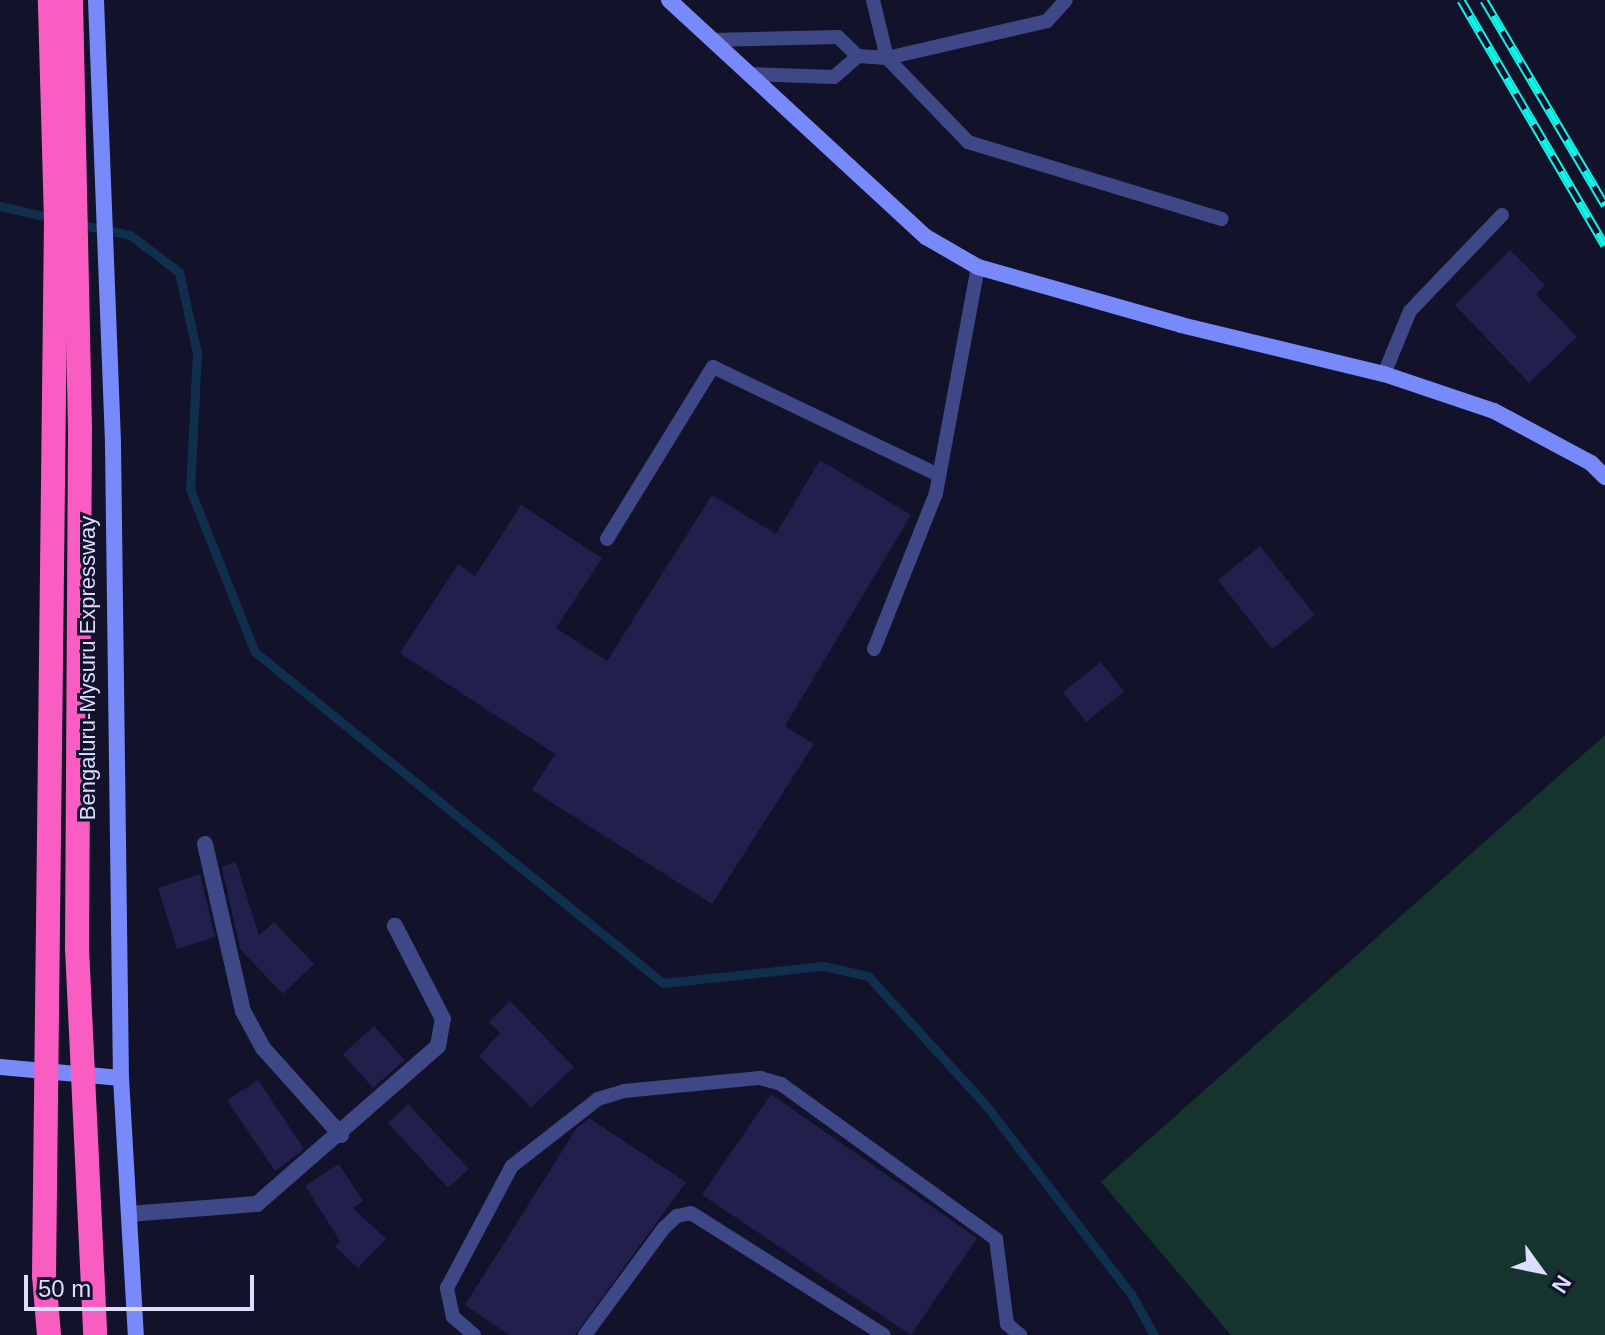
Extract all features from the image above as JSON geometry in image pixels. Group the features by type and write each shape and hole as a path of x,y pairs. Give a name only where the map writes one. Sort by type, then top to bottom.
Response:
{"highway":[{"name":"Bengaluru-Mysuru Expressway","path":"49,1335 44,1276 56,221 50,0"},
{"name":"Bengaluru-Mysuru Expressway","path":"71,0 75,52 80,429 77,948 95,1335"}],"street":[{"name":"Bengaluru-Mysuru Expressway","path":"96,0 113,444 121,1078 136,1335"},
{"path":"669,0 926,237 978,267 1181,325 1384,374 1494,411 1591,463 1605,477"},
{"path":"205,844 243,1011 263,1048 341,1135"},
{"path":"129,1214 257,1204 341,1135 438,1046 444,1031 395,926"},
{"path":"0,1067 121,1078"}],"lane":[{"path":"873,0 887,58 968,142 1222,219"},
{"path":"713,40 838,37 858,56 887,58 1047,21 1066,0"},
{"path":"750,74 834,77 858,56"},
{"path":"1384,374 1410,311 1502,215"},
{"path":"874,649 936,493 978,267"},
{"path":"607,539 713,367 938,475"},
{"path":"474,1335 453,1317 447,1288 512,1166 598,1099 624,1091 760,1078 781,1084 996,1239 1007,1324 1020,1335"},
{"path":"585,1335 664,1228 677,1216 691,1213 884,1335"}],"green space":[{"path":"1605,735 1605,1335 1231,1335 1101,1182"}],"building":[{"path":"1510,250 1545,285 1536,294 1577,337 1529,383 1455,305"},
{"path":"820,460 911,515 785,726 814,744 712,904 532,790 555,754 400,653 458,564 475,576 521,505 602,558 556,628 607,661 712,495 776,534"},
{"path":"1260,546 1315,615 1272,649 1218,580"},
{"path":"1101,662 1124,692 1086,722 1063,692"},
{"path":"236,862 259,936 274,922 314,964 283,994 240,949 222,867"},
{"path":"200,874 215,937 177,949 158,888"},
{"path":"510,1001 574,1067 531,1107 479,1056 500,1033 489,1022"},
{"path":"374,1026 405,1060 373,1088 343,1054"},
{"path":"258,1080 304,1149 275,1171 227,1100"},
{"path":"771,1094 977,1238 911,1335 702,1195"},
{"path":"408,1104 469,1169 448,1188 388,1123"},
{"path":"589,1118 686,1182 575,1335 509,1335 465,1305 576,1129"},
{"path":"339,1164 363,1201 353,1208 386,1239 358,1268 335,1246 340,1241 305,1186"}],"waterway":[{"path":"0,206 56,219"},
{"path":"78,224 130,235 179,272 197,353 190,489 255,652 663,983 823,966 868,976 985,1104 1131,1294 1154,1335"}],"railway":[{"path":"1461,0 1605,245"},
{"path":"1484,0 1605,205"}]}
